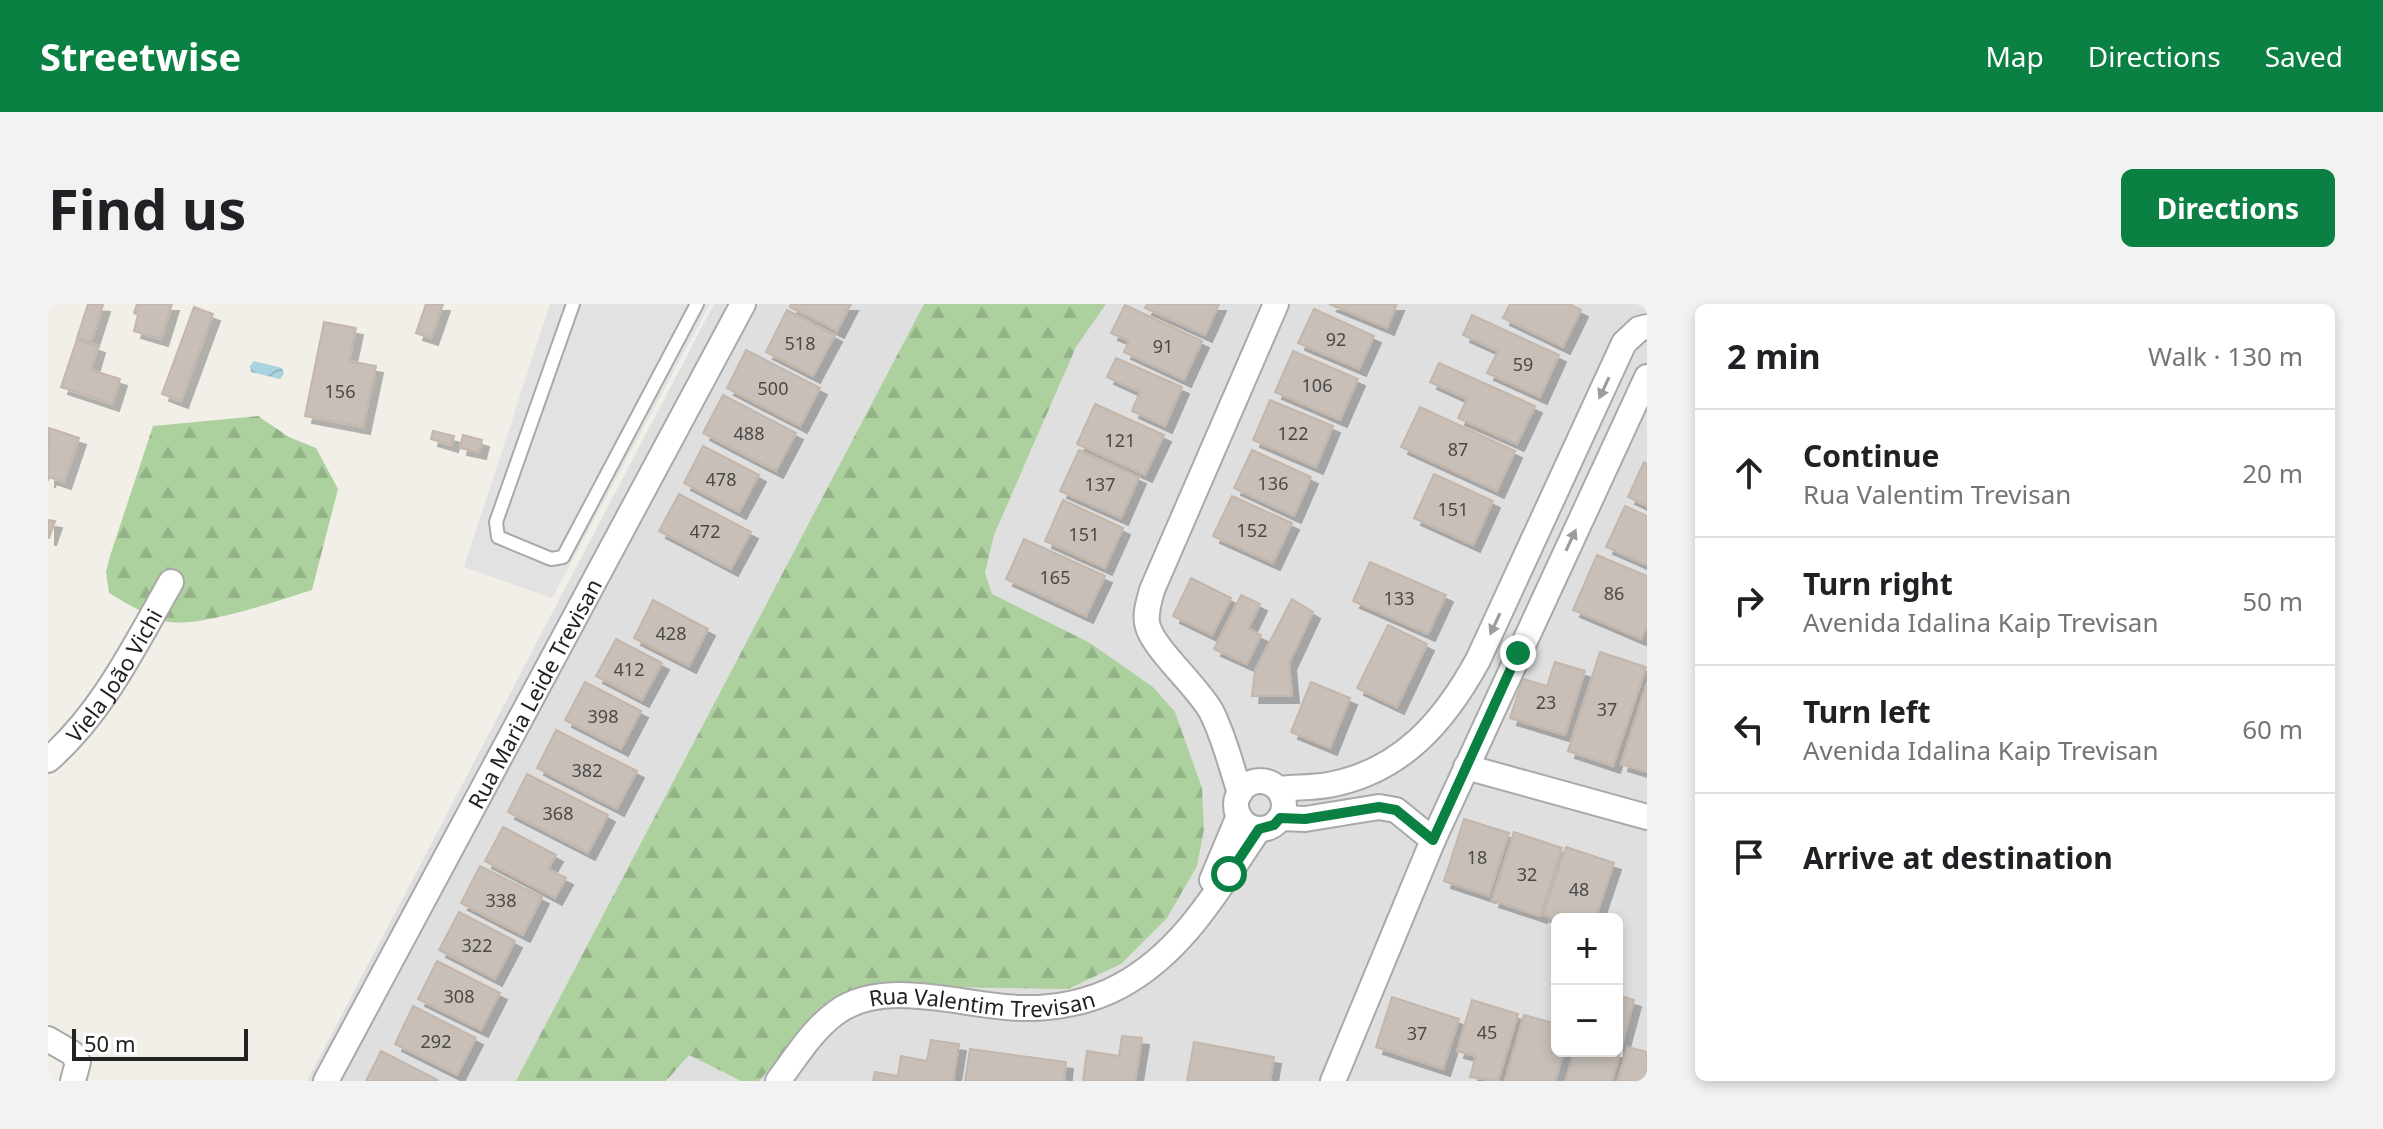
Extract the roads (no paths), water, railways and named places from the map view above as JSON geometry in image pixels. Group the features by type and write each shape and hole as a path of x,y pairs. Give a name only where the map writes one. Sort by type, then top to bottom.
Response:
{"street":[{"name":"Rua Maria Leide Trevisan","path":"326,1081 743,304"},
{"path":"1255,814 1284,808 1284,798 1215,718 1156,641 1148,628 1147,613 1152,590 1276,304"},
{"path":"1255,814 1247,784 1328,785 1367,774 1429,733 1458,698 1624,343 1639,329 1647,327"},
{"path":"1337,1080 1433,840 1647,377"},
{"name":"Viela João Vichi","path":"48,760 68,742 115,680 171,582"},
{"path":"1215,718 1255,814"},
{"path":"1466,767 1647,817"},
{"path":"1255,814 1305,819 1379,807 1396,810 1433,840"},
{"name":"Rua Valentim Trevisan","path":"778,1081 814,1032 839,1010 872,998 917,995 1020,1008 1066,1006 1119,987 1158,962 1211,901 1255,814"},
{"name":"Rua Valentim Trevisan","path":"1194,921 1255,814"},
{"path":"48,1039 72,1053 78,1062 73,1081"}],"lane":[{"path":"573,304 496,522 498,537 551,559 563,557 697,304"}],"water":[{"path":"254,361 282,368 284,374 280,379 251,372 250,366"}]}
